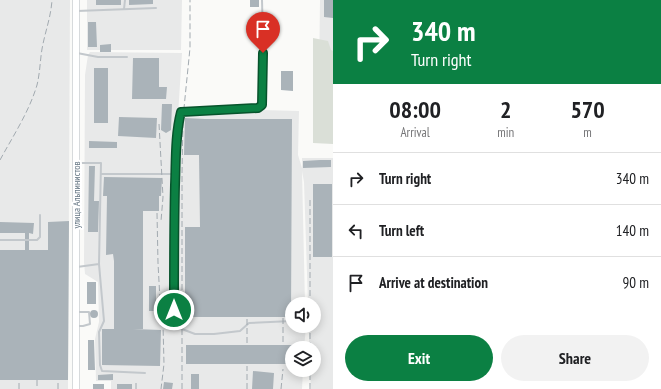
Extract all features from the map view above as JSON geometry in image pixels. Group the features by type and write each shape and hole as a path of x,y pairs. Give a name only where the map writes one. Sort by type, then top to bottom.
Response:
{"main road":[{"name":"улица Альпинистов","path":"76,0 76,389"}],"lane":[{"path":"124,9 125,0"},
{"path":"262,0 262,105 258,108 181,112 178,123 175,174 174,326 194,334 214,334 240,332 249,323 285,321"},
{"path":"76,11 156,8"},
{"path":"76,53 98,57 127,57"},
{"path":"76,162 101,163 100,264 104,321 99,332 100,365 102,370 145,373"},
{"path":"101,174 175,174"},
{"path":"0,240 38,240 40,237 40,215"},
{"path":"76,267 100,264"},
{"path":"76,312 90,312 90,324 76,326"}],"shaded area":[{"path":"0,0 70,0 68,389 0,389"},
{"path":"87,0 182,0 181,50 87,50"},
{"path":"320,0 333,0 333,83 319,83"},
{"path":"313,38 328,41 331,50 333,51 333,144 313,143"},
{"path":"90,52 182,53 178,115 236,113 260,110 299,111 298,155 302,168 302,158 333,158 333,389 311,389 310,377 321,377 321,341 309,341 309,333 321,333 321,297 308,297 304,182 302,171 305,297 285,297 285,333 305,333 305,341 285,341 285,377 303,377 302,389 111,389 111,381 96,381 95,339 99,322 98,282 85,274 84,262 85,75 88,55"}],"building":[{"path":"96,0 121,0 121,5 96,5"},
{"path":"129,0 153,0 153,4 129,5"},
{"path":"250,0 259,0 259,7 250,7"},
{"path":"324,0 333,0 333,18 324,17"},
{"path":"88,22 96,22 97,47 88,47"},
{"path":"111,44 111,52 100,52 100,45"},
{"path":"133,58 159,58 159,87 167,87 166,99 132,99"},
{"path":"94,68 108,68 108,123 94,123"},
{"path":"281,71 293,71 293,91 281,90"},
{"path":"162,104 172,104 171,130 166,133 161,130"},
{"path":"119,117 157,118 156,138 118,136"},
{"path":"185,118 292,119 291,297 285,297 285,317 185,317 185,227 200,227 199,155 184,155"},
{"path":"89,141 117,142 117,148 89,148"},
{"path":"331,160 331,167 303,168 303,161"},
{"path":"89,166 95,166 94,201 99,201 98,232 88,232"},
{"path":"104,177 162,178 161,196 159,196 159,211 143,211 143,329 133,329 161,330 160,366 102,365 102,329 114,329 114,261 113,254 106,255 107,196 103,196"},
{"path":"313,184 332,184 332,257 313,257"},
{"path":"69,221 68,380 0,380 0,250 25,250 25,233 0,233 0,222 34,223 33,234 29,233 29,250 48,250 48,222"},
{"path":"87,282 96,282 96,304 87,304"},
{"path":"149,286 156,286 156,311 149,311"},
{"path":"92,310 96,310 98,314 96,318 92,318 90,316 90,312"},
{"path":"88,340 94,340 95,370 88,370"},
{"path":"186,345 285,345 285,364 186,364"},
{"path":"253,371 274,373 273,389 252,389"},
{"path":"113,374 113,380 98,380 98,375"},
{"path":"191,374 199,374 199,389 191,389"},
{"path":"164,382 173,383 172,389 163,389"},
{"path":"93,384 104,384 104,389 93,389"},
{"path":"117,384 132,384 132,389 117,389"}],"railway":[{"path":"0,160 34,95 39,76 42,49 52,0"},
{"path":"182,389 183,118 190,48 190,0"},
{"path":"159,124 163,197 161,221"},
{"path":"310,200 310,297"},
{"path":"157,213 158,263 163,325 164,364 161,389"},
{"path":"283,318 283,344"},
{"path":"247,319 247,344"},
{"path":"310,333 310,341"},
{"path":"247,366 247,389"},
{"path":"281,389 283,369"},
{"path":"310,377 310,389"},
{"path":"19,380 19,389"},
{"path":"37,380 37,389"},
{"path":"136,382 136,389"},
{"path":"58,383 58,389"}],"route":[{"path":"174,310 175,174 178,123 181,112 258,108 262,105 263,53"}]}
